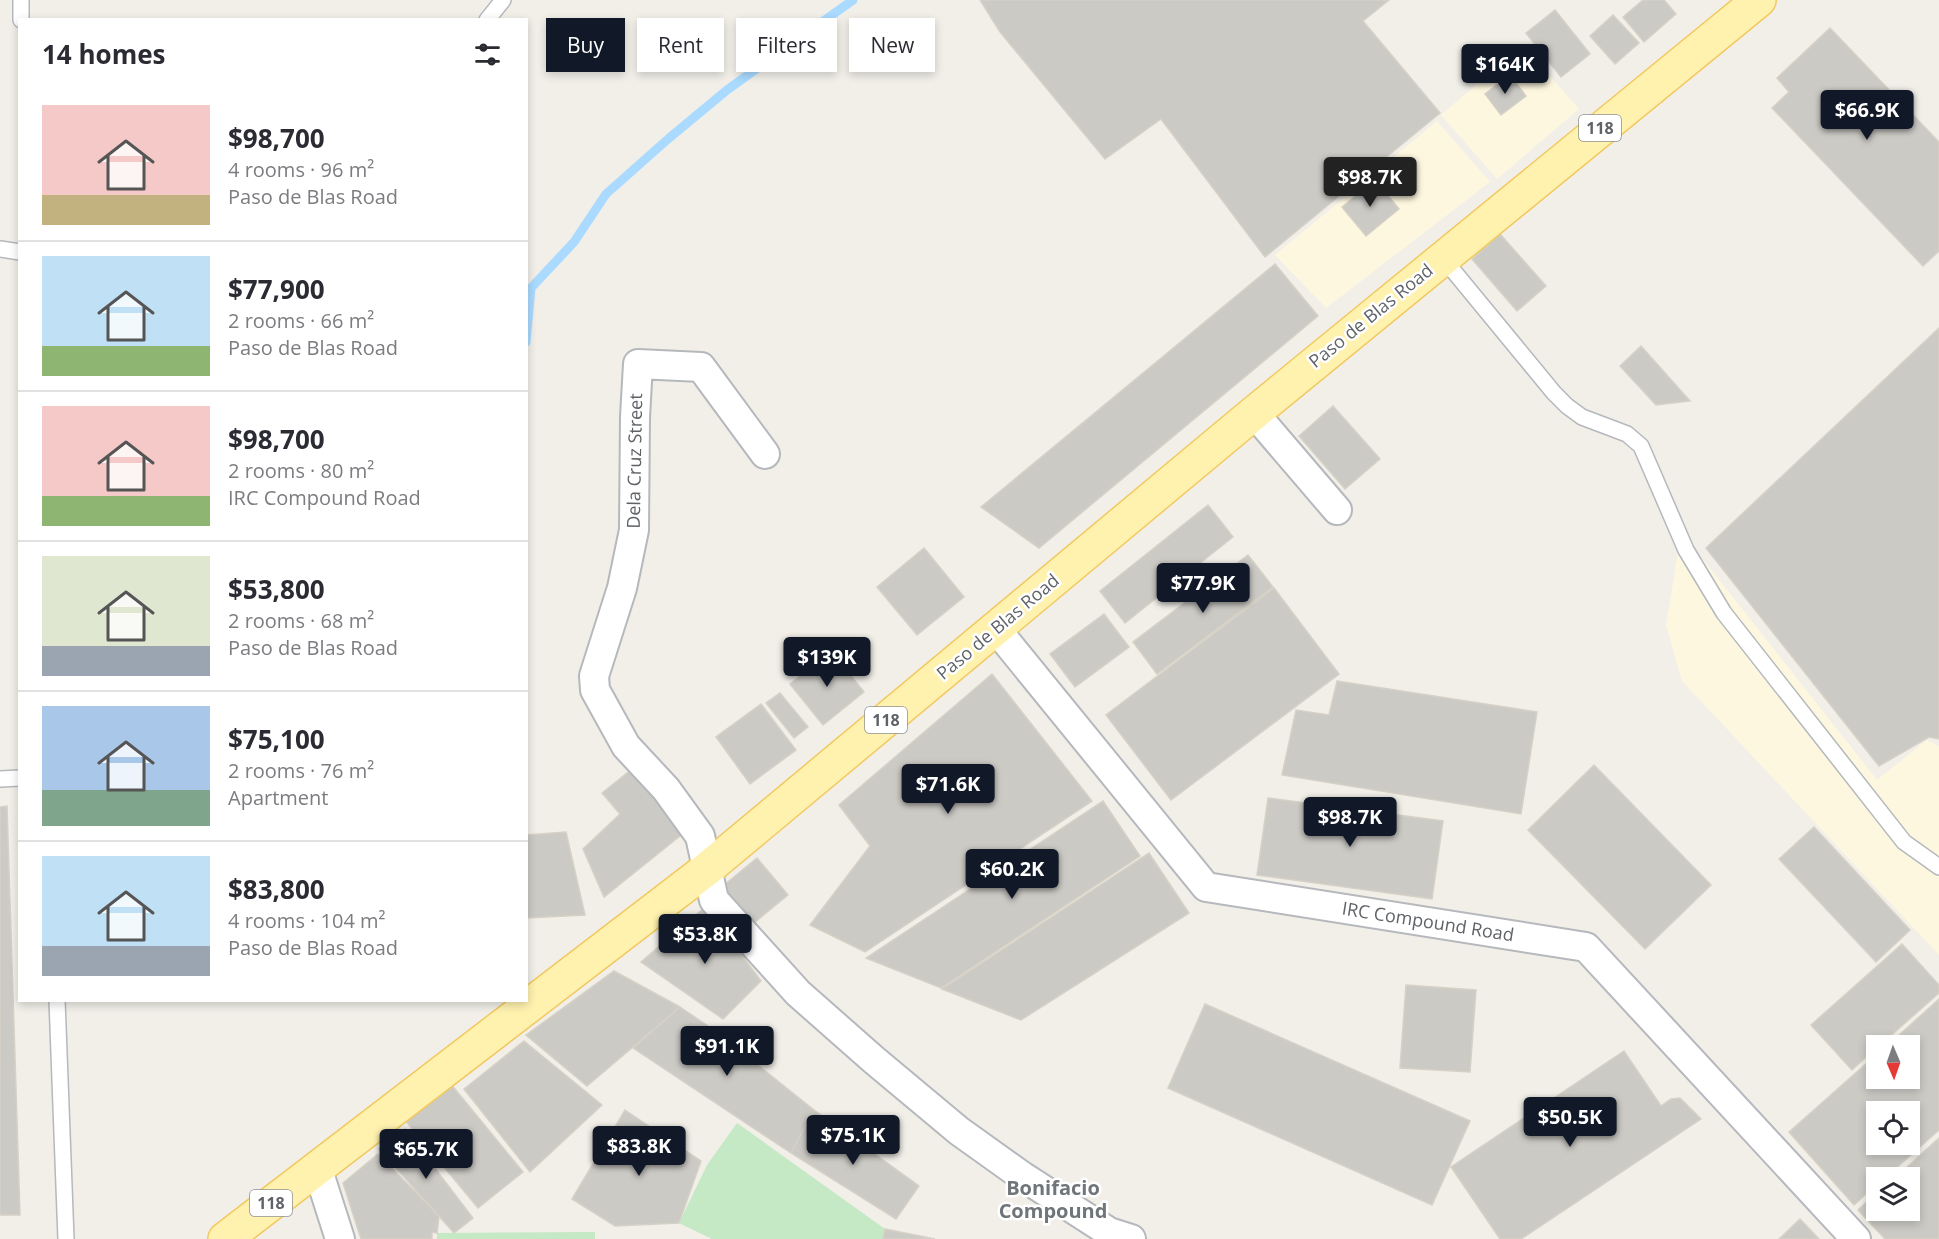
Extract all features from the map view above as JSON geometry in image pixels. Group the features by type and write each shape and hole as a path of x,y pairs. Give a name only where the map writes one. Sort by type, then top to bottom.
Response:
{"main road":[{"name":"Paso de Blas Road","path":"225,1239 707,869 1254,413 1759,0"}],"street":[{"name":"Dela Cruz Street","path":"707,869 700,836 666,789 626,746 595,690 594,676 622,588 634,530 638,364 701,367 765,454"},
{"path":"1254,413 1337,510"},
{"name":"IRC Compound Road","path":"996,629 1206,887 1586,947 1856,1239"},
{"path":"707,869 714,900 798,993 874,1060 959,1131 1022,1176 1109,1232 1131,1239"},
{"path":"317,1167 340,1239"}],"lane":[{"path":"21,0 21,18"},
{"path":"489,18 503,0"},
{"path":"0,249 18,252"},
{"path":"1443,257 1567,406 1582,417 1627,434 1641,446 1686,550 1724,613 1904,842 1939,867"},
{"path":"0,779 18,778"},
{"path":"57,1002 66,1239"}],"shaded area":[{"path":"1522,45 1579,109 1497,179 1441,115"},
{"path":"1437,121 1490,182 1326,308 1275,255"},
{"path":"1690,543 1877,780 1927,740 1939,746 1939,955 1682,681 1666,625 1678,553"}],"green space":[{"path":"737,1123 885,1229 883,1239 712,1239 679,1223 707,1165"},
{"path":"595,1232 595,1239 437,1239 437,1233"}],"building":[{"path":"980,0 1389,0 1363,21 1440,113 1265,257 1161,119 1105,159 1000,32"},
{"path":"1643,0 1664,0 1676,14 1644,42 1623,17"},
{"path":"1555,10 1590,54 1561,77 1526,33"},
{"path":"1613,15 1639,43 1615,64 1590,36"},
{"path":"1830,28 1939,142 1939,251 1923,266 1772,108 1789,92 1777,78"},
{"path":"1510,75 1526,96 1501,115 1485,94"},
{"path":"1375,180 1399,209 1366,236 1342,207"},
{"path":"1500,234 1546,286 1517,311 1472,259"},
{"path":"1275,264 1318,316 1039,548 981,507"},
{"path":"1939,328 1939,739 1929,737 1879,766 1706,548"},
{"path":"1641,346 1690,401 1656,405 1620,366"},
{"path":"1333,406 1380,459 1345,489 1299,436"},
{"path":"1208,505 1233,537 1125,623 1100,591"},
{"path":"924,548 964,597 917,635 877,587"},
{"path":"1248,555 1273,587 1157,674 1133,642"},
{"path":"1274,588 1339,674 1171,800 1106,715"},
{"path":"1104,614 1129,647 1075,687 1050,654"},
{"path":"831,651 864,692 823,725 790,684"},
{"path":"992,674 1092,801 865,952 810,925 870,846 839,805"},
{"path":"1337,681 1537,712 1521,814 1282,775 1296,710 1329,715"},
{"path":"780,693 808,727 794,738 766,703"},
{"path":"761,704 796,750 750,784 716,737"},
{"path":"1594,765 1711,885 1645,949 1528,830"},
{"path":"632,769 685,832 604,897 583,849 620,814 602,793"},
{"path":"1268,798 1443,821 1432,899 1257,875"},
{"path":"1103,801 1140,856 941,988 866,958"},
{"path":"7,806 20,1215 0,1215 0,807"},
{"path":"1814,827 1910,930 1876,962 1779,859"},
{"path":"566,832 585,915 528,918 528,835"},
{"path":"1149,853 1189,913 1021,1020 942,989"},
{"path":"757,858 788,895 749,927 718,890"},
{"path":"705,907 761,981 723,1019 641,962"},
{"path":"1902,944 1939,985 1939,993 1891,1035 1866,1035 1866,1057 1852,1070 1811,1025"},
{"path":"614,971 680,1007 587,1086 526,1035"},
{"path":"1406,985 1476,990 1470,1072 1400,1068"},
{"path":"1939,999 1939,1130 1920,1147 1920,1101 1866,1101 1866,1155 1911,1155 1897,1167 1866,1167 1866,1194 1854,1205 1789,1132 1866,1064 1866,1089 1920,1089 1920,1035 1899,1035"},
{"path":"1205,1004 1470,1121 1432,1205 1168,1088"},
{"path":"680,1007 714,1030 814,1110 791,1153 633,1048"},
{"path":"524,1041 602,1105 530,1172 464,1089"},
{"path":"1624,1051 1661,1106 1671,1099 1680,1098 1701,1119 1521,1239 1500,1239 1451,1167"},
{"path":"450,1083 523,1172 478,1208 405,1120"},
{"path":"625,1110 701,1161 679,1223 615,1226 572,1199"},
{"path":"814,1110 919,1186 896,1219 791,1153"},
{"path":"405,1129 473,1218 454,1233 379,1149"},
{"path":"1939,1138 1939,1239 1885,1239 1868,1221 1920,1221 1920,1167 1907,1167"},
{"path":"378,1154 439,1216 437,1233 432,1232 432,1239 361,1239 343,1183"},
{"path":"1866,1202 1866,1219 1858,1210"},
{"path":"1800,1219 1819,1239 1779,1239"},
{"path":"885,1229 935,1239 883,1239"}],"waterway":[{"path":"528,320 531,288 574,242 606,194 727,90 853,0"}],"district":[{"name":"Bonifacio Compound","path":"1053,1200"}]}
